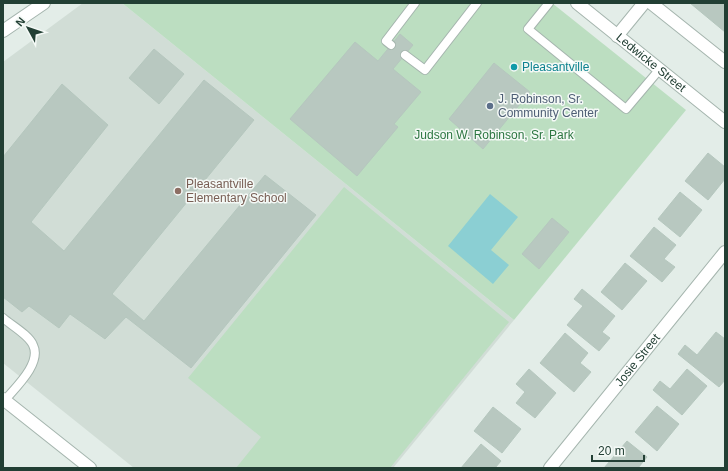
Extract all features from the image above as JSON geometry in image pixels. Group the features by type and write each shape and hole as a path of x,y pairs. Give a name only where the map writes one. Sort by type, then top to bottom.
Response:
{"street":[{"path":"3,31 44,3"},
{"name":"Ledwicke Street","path":"577,3 725,122"},
{"path":"617,36 644,3"},
{"path":"651,3 725,62"},
{"name":"Josie Street","path":"550,468 725,252"},
{"path":"4,399 90,468"}],"lane":[{"path":"392,45 386,40 415,3"},
{"path":"405,55 425,70 477,3"},
{"path":"549,3 528,29 626,110 659,70"},
{"path":"3,318 28,338 34,345 35,358 28,372 4,399"}],"shaded area":[{"name":"Pleasantville Elementary School","path":"83,3 122,3 514,320 393,468 134,468 3,363 3,62"}],"green space":[{"name":"Judson W. Robinson, Sr. Park","path":"122,3 552,3 686,110 514,320"},
{"path":"344,187 509,322 390,468 236,468 261,437 188,378"}],"water":[{"path":"490,194 518,217 491,250 509,265 493,284 448,246"}],"building":[{"path":"690,3 725,3 725,32"},
{"path":"400,34 413,45 393,69 421,92 394,124 398,127 357,176 290,119 355,42 378,61"},
{"path":"154,49 184,74 159,104 129,78"},
{"name":"J. Robinson, Sr. Community Center","path":"494,63 530,92 483,149 449,119"},
{"path":"204,80 254,120 112,294 144,321 265,175 316,215 191,368 126,317 105,339 70,314 59,328 29,306 22,312 3,297 3,157 62,84 108,125 31,222 64,251"},
{"path":"708,153 725,167 725,179 708,200 685,181"},
{"path":"680,192 702,210 680,237 658,219"},
{"path":"552,218 569,232 539,269 522,254"},
{"path":"654,227 676,245 664,259 675,267 662,282 630,256"},
{"path":"625,263 647,281 622,310 601,292"},
{"path":"582,289 615,316 602,332 610,338 599,351 567,325 583,306 574,299"},
{"path":"716,332 725,339 725,380 719,387 678,354 685,345 697,355"},
{"path":"565,333 588,353 580,363 591,372 574,392 540,363"},
{"path":"529,369 556,393 535,418 516,403 525,392 516,384"},
{"path":"687,369 707,386 682,415 653,390 660,381 670,389"},
{"path":"657,406 679,424 657,451 635,432"},
{"path":"493,407 521,429 502,453 474,431"},
{"path":"627,441 647,457 638,468 604,468"},
{"path":"481,444 501,461 495,468 461,468"}],"place":[{"name":"Pleasantville","path":"514,67"},
{"name":"J. Robinson, Sr. Community Center","path":"490,106"},
{"name":"Pleasantville Elementary School","path":"178,191"}]}
